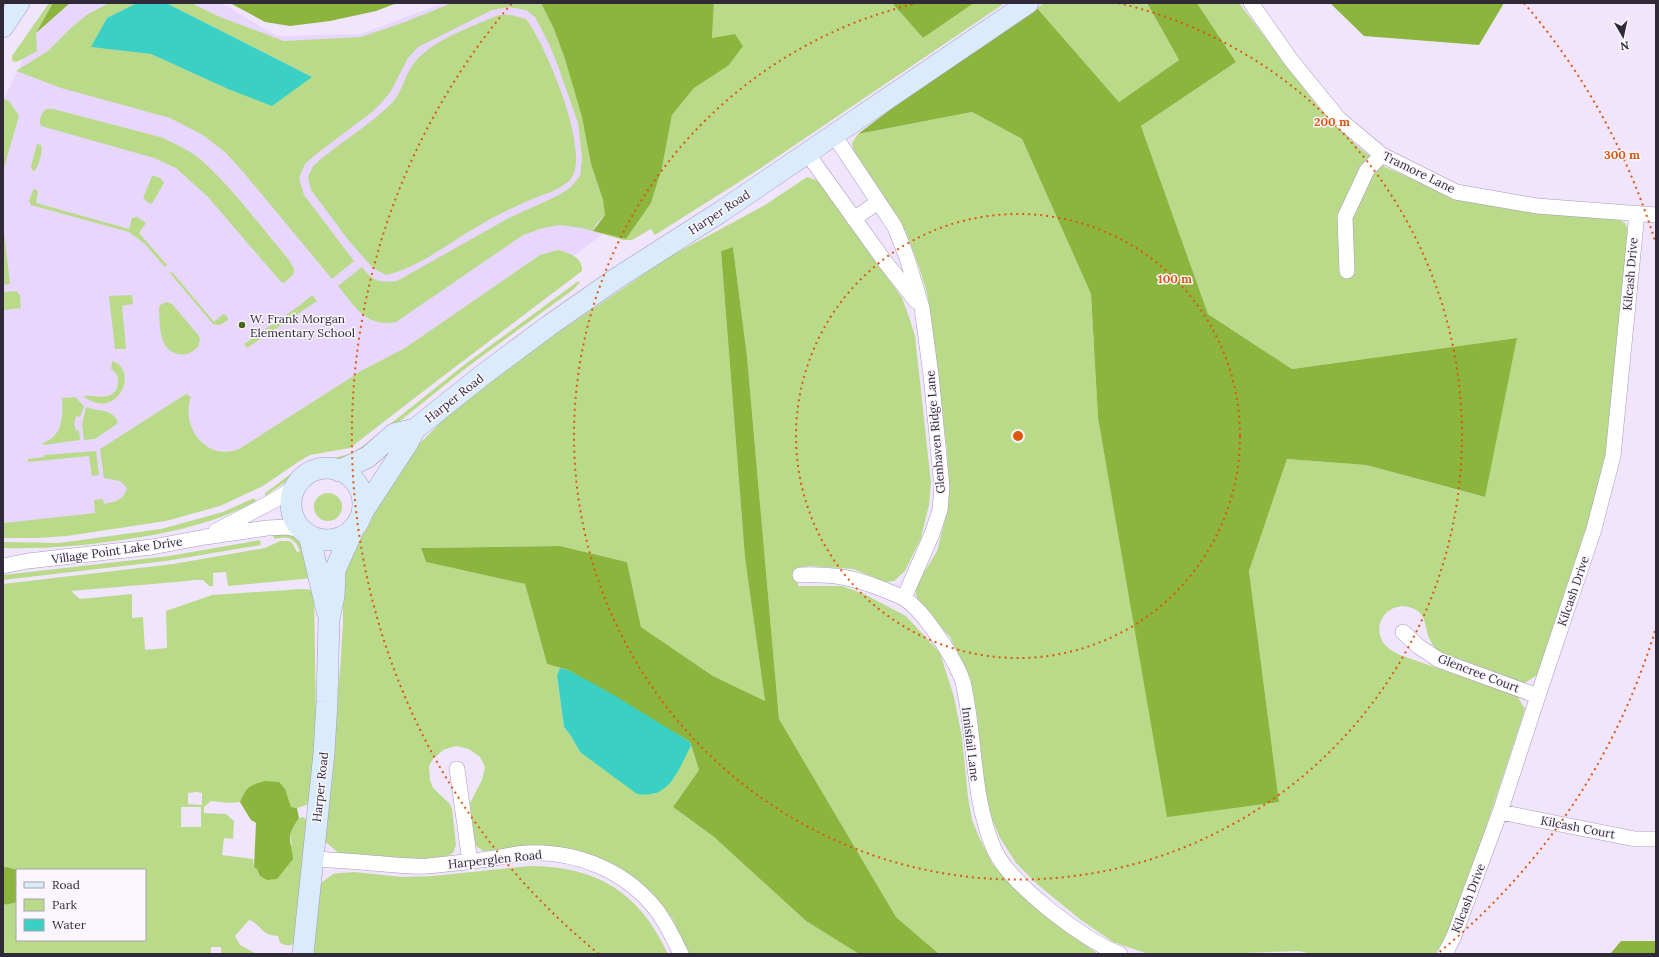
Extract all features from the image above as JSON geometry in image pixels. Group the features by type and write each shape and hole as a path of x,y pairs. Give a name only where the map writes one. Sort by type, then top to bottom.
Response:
{"main road":[{"path":"3,27 19,3"},
{"name":"Harper Road","path":"339,470 368,457 394,434 415,429 490,369 579,304 722,211 1028,3"},
{"name":"Harper Road","path":"303,954 328,702 329,619 334,596 335,570 358,521 408,444 415,429"},
{"path":"330,468 339,470 349,476 356,483 361,492 363,503 358,521 346,535 338,539 318,539 306,533 297,523 292,510 293,495 296,487 302,479 310,473 319,469 330,468"},
{"name":"Harper Road","path":"306,533 329,619"}],"street":[{"name":"Tramore Lane","path":"1251,3 1290,60 1338,118 1382,155 1456,192 1537,206 1656,215"},
{"name":"Glenhaven Ridge Lane","path":"834,135 895,227 907,258 922,308 931,375 942,487 940,510 932,534 904,598"},
{"name":"Glenhaven Ridge Lane","path":"807,153 922,308"},
{"path":"1347,271 1345,217 1367,170 1382,155"},
{"path":"854,218 878,202"},
{"name":"Kilcash Drive","path":"1445,954 1454,936 1500,812 1594,529 1613,456 1637,213"},
{"name":"Village Point Lake Drive","path":"205,537 296,487"},
{"name":"Village Point Lake Drive","path":"3,566 28,561 145,548 267,528 288,527 306,533"},
{"name":"Village Point Lake Drive","path":"3,556 28,561"},
{"name":"Innisfail Lane","path":"800,575 826,574 849,578 904,598 936,632 952,658 962,681 968,710 979,804 994,850 1009,872 1034,896 1077,931 1110,951 1120,954"},
{"name":"Glencree Court","path":"1403,632 1418,646 1439,660 1538,696"},
{"path":"457,769 470,862"},
{"name":"Kilcash Court","path":"1500,812 1635,838 1656,838"},
{"name":"Harperglen Road","path":"313,859 400,866 427,866 470,862 526,854 549,853 574,857 598,865 620,876 640,892 671,932 681,954"}],"shaded area":[{"path":"53,3 70,3 36,33"},
{"name":"W. Frank Morgan Elementary School","path":"63,3 221,3 277,36 361,34 444,3 557,3 618,223 342,427 214,489 72,521 3,524 3,101 36,33"},
{"path":"230,3 397,3 376,11 330,21 290,26 265,22"},
{"path":"541,3 714,3 712,38 735,34 743,46 728,66 694,88 672,115 662,168 651,203 626,239 593,231 605,215 603,200 591,164 582,117 565,59 554,29"},
{"path":"892,3 974,3 923,38"},
{"path":"1147,3 1197,3 1236,62 1141,126 1208,314 1292,369 1517,338 1485,497 1366,465 1287,459 1249,571 1279,802 1167,817 1098,418 1091,294 1022,139 972,112 858,134 948,66 1037,8 1119,102 1179,60"},
{"path":"1330,3 1504,3 1479,45 1364,36"},
{"path":"733,247 747,356 779,719 896,917 939,954 859,954 806,921 714,837 673,807 699,770 690,742 568,670 547,664 525,584 426,562 421,548 560,546 627,562 641,627 713,676 765,701 745,558 721,251"},
{"path":"265,781 279,782 285,789 291,807 297,808 299,818 290,834 293,859 277,879 267,880 260,876 257,869 254,867 256,823 251,820 240,802 244,793 249,787"},
{"path":"6,867 16,870 16,902 3,905 3,868"},
{"path":"1621,941 1656,941 1656,954 1610,954"}],"green space":[{"path":"49,3 53,3 36,33 37,51 19,61 14,62 12,60 12,56"},
{"path":"109,3 191,3 220,17 284,41 361,37 405,22 452,3 541,3 554,29 565,59 582,115 591,164 603,200 605,215 596,224 593,231 626,239 651,203 662,168 672,115 694,88 728,66 712,38 714,3 892,3 923,38 974,3 1005,3 758,170 655,235 651,229 632,240 623,240 582,228 560,225 543,228 523,235 396,322 386,323 369,319 362,314 338,286 362,267 374,279 386,282 397,281 507,219 557,196 570,188 580,176 582,159 578,123 558,66 549,44 535,17 526,10 509,7 492,10 418,47 408,58 391,91 382,102 372,112 305,164 299,178 304,195 354,261 332,279 244,173 226,153 203,135 170,118 61,88 16,71 48,51 72,27 88,14","holes":["135,4 168,4 312,77 228,89 151,54 92,47 107,18"]},
{"path":"1044,3 1147,3 1179,60 1119,102 1037,8"},
{"path":"1197,3 1239,3 1319,108 1358,147 1385,167 1449,195 1472,202 1503,208 1616,218 1625,223 1629,232 1610,448 1593,516 1537,675 1525,683 1444,656 1432,643 1428,636 1424,620 1420,613 1416,610 1407,607 1398,607 1385,615 1381,622 1379,630 1381,639 1387,647 1400,655 1517,696 1525,709 1462,900 1446,937 1435,954 1312,954 1299,951 1220,954 1148,954 1113,942 1081,920 1038,885 1016,863 1000,838 992,819 986,798 977,715 970,680 950,637 919,604 916,595 916,586 937,551 948,508 949,481 947,450 927,293 906,232 854,154 852,143 858,134 972,112 1022,139 1091,294 1098,418 1168,816 1279,802 1249,571 1287,459 1366,465 1484,497 1517,338 1292,369 1208,314 1141,126 1236,62"},
{"path":"499,15 511,15 526,19 544,51 554,74 564,99 576,148 575,167 570,180 557,189 525,202 469,231 423,260 386,275 373,268 349,241 311,190 308,177 313,166 381,113 394,101 414,63 431,47 454,34"},
{"path":"4,99 9,101 19,116 3,171"},
{"path":"46,109 53,109 160,137 176,144 200,159 212,170 246,208 289,260 294,269 293,275 284,283 281,282 208,197 176,168 154,158 41,126 40,117"},
{"path":"37,144 41,145 41,155 39,163 34,171 32,170 31,166"},
{"path":"152,176 156,176 164,183 153,202 150,204 143,198"},
{"path":"807,177 816,180 824,187 902,298 915,336 931,483 929,505 921,538 905,571 894,581 886,582 853,569 810,566 797,568 798,586 842,586 864,594 906,616 940,653 954,697 962,737 968,797 972,820 993,865 1029,902 1069,934 1098,954 939,954 896,917 779,719 747,356 733,247 721,251 745,558 765,701 713,676 641,627 627,562 560,546 421,548 426,562 525,584 547,664 560,668 557,677 564,727 580,752 661,791 674,777 691,746 699,770 673,807 714,837 806,921 859,954 689,954 672,918 653,897 628,875 503,850 483,851 476,846 473,839 470,803 482,780 485,767 480,757 469,749 456,746 443,750 433,759 429,766 430,780 433,788 449,803 452,808 456,845 453,853 443,858 397,861 340,854 323,840 340,671 343,624 343,565 371,521 379,499 406,457 449,414 544,342 669,257 765,205"},
{"path":"36,189 38,192 36,203 129,229 132,218 137,217 146,223 139,233 167,265 165,267 145,244 129,232 31,205 29,201 33,190"},
{"path":"3,223 10,284 3,285"},
{"path":"558,250 578,259 582,266 582,271 350,448 310,455 263,486 220,506 166,521 67,536 3,538 3,520 4,523 95,513 94,500 103,499 104,504 121,498 126,492 127,488 120,481 104,478 100,449 186,394 191,397 189,420 199,439 216,451 227,452 239,449 361,371 405,348 540,255"},
{"path":"172,272 214,322 223,314 227,316 228,320 220,325 213,324 170,273"},
{"path":"577,282 580,282 574,289 466,368 385,433 384,429 464,365"},
{"path":"16,291 20,295 21,308 4,310 3,292"},
{"path":"132,295 133,304 122,306 126,349 115,349 109,296"},
{"path":"312,295 317,301 247,348 244,344 299,306"},
{"path":"166,302 172,304 199,336 200,339 198,347 189,353 178,354 171,352 163,342 160,329 159,308 160,305"},
{"path":"112,361 120,366 124,374 124,383 121,392 115,399 106,403 95,403 83,396 104,397 113,394 116,390 118,379 117,375 111,369"},
{"path":"75,397 84,406 80,417 76,416 74,424 76,431 79,430 80,440 43,445 43,443 55,436 58,430 62,418 62,398"},
{"path":"86,407 105,411 113,415 118,423 95,439 84,440 82,424"},
{"path":"373,438 377,440 341,460 319,462 309,466 265,496 265,493 305,465 314,461 354,452"},
{"path":"96,451 99,475 92,476 89,456 28,462 28,459 44,457 44,455"},
{"path":"328,493 334,494 338,497 341,501 341,513 338,517 334,520 328,521 322,520 318,517 315,513 314,507 315,501 318,497 322,494"},
{"path":"254,498 256,501 224,516 174,531 122,540 77,545 33,548 3,548 3,542 59,543 161,529 223,512"},
{"path":"281,532 297,537 302,543 314,578 228,586 226,572 213,573 213,586 209,586 203,580 193,580 71,591 80,599 132,594 132,618 143,617 145,650 167,648 166,611 212,595 302,589 314,590 316,724 309,804 297,808 291,807 287,796 243,794 240,802 229,803 211,801 204,807 204,813 226,814 234,821 233,839 224,838 222,855 253,859 254,867 257,869 260,876 292,844 290,837 291,831 299,818 303,817 309,821 296,942 288,946 280,943 278,936 267,933 257,924 249,920 235,936 240,945 257,954 221,954 221,947 211,947 211,954 3,954 3,905 16,902 16,941 146,941 146,869 16,870 3,868 3,584 173,564 265,548 280,541 289,541 292,543 297,552 300,551 291,539 275,539 272,534","holes":["188,793 202,793 202,805 188,804","181,807 201,807 201,827 181,827"]},
{"path":"260,540 261,545 166,561 3,580 3,575 169,556"},
{"path":"529,866 553,867 575,871 595,877 613,887 629,899 644,914 668,954 308,954 321,883 333,874 354,872 403,877 433,876"}],"water":[{"path":"135,4 168,4 312,77 272,106 228,89 151,54 91,47 107,18"},
{"path":"560,668 568,670 612,694 690,742 691,746 682,764 667,786 653,794 637,794 580,752 564,727 557,676"}],"place":[{"name":"W. Frank Morgan Elementary School","path":"242,325"}]}
